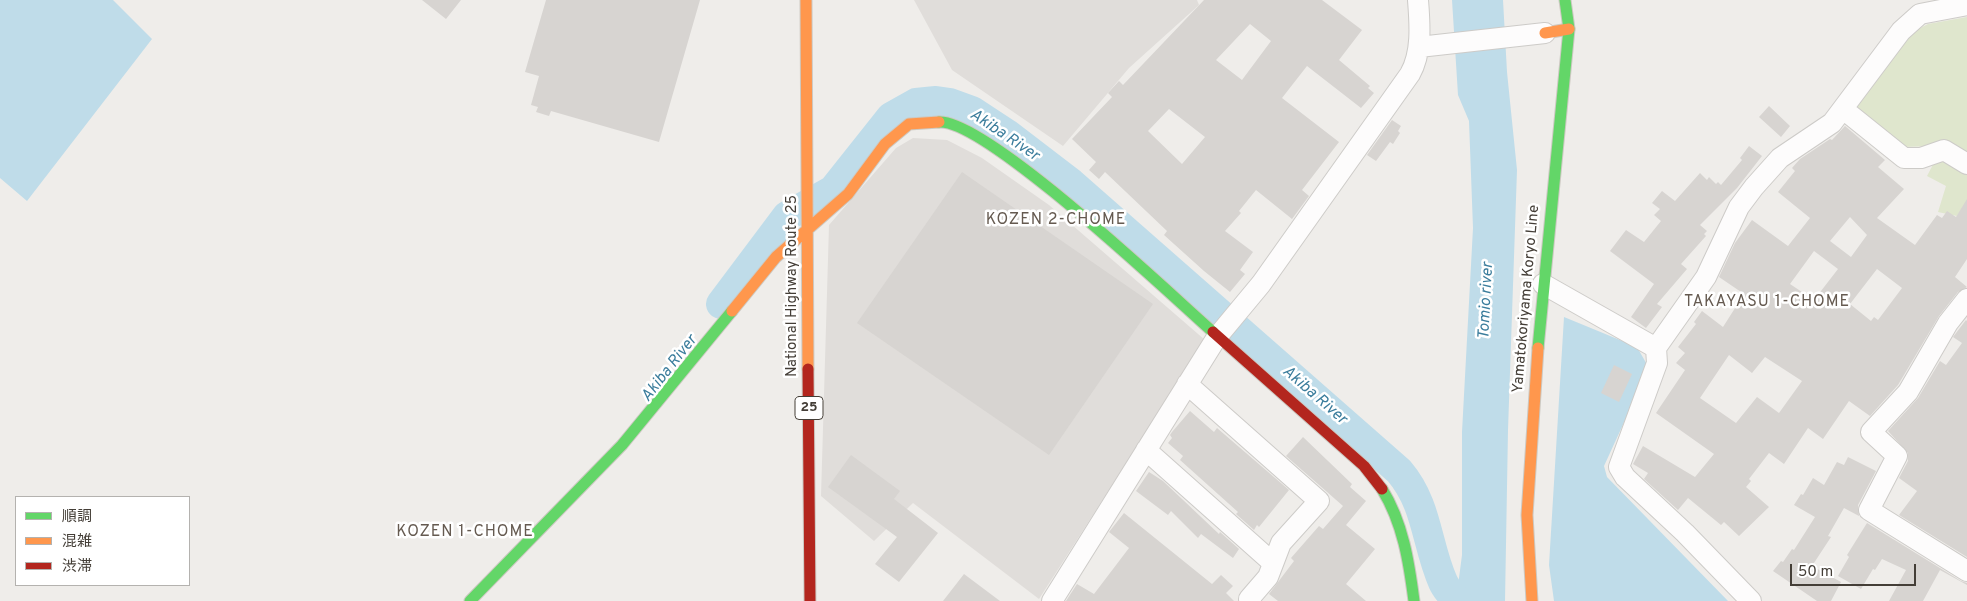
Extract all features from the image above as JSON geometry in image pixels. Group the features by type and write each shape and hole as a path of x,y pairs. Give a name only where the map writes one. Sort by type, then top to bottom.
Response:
{"main road":[{"name":"National Highway Route 25","path":"806,0 810,601"},
{"name":"Yamatokoriyama Koryo Line","path":"1532,601 1528,567 1526,492 1543,284 1569,29 1565,0"},
{"path":"1545,33 1569,29"},
{"path":"470,601 622,445 776,257 848,194 885,144 909,124 943,122 964,130 1024,168 1070,205 1217,337 1352,454 1376,478 1392,504 1398,523 1412,578 1414,601"}],"street":[{"path":"1052,601 1217,337 1241,309 1410,74 1416,63 1419,47 1418,0"},
{"path":"1751,601 1625,477 1619,467 1658,363 1656,348 1706,276 1739,207 1754,186 1780,158 1832,123 1901,31 1920,14 1967,5"},
{"path":"1419,47 1545,33"},
{"path":"1843,109 1904,158 1921,158 1944,150 1967,164"},
{"path":"1543,284 1656,348"},
{"path":"1967,299 1948,323 1908,392 1872,432 1897,456 1869,510 1967,571"},
{"path":"1188,384 1319,501 1281,544 1268,577 1249,599 1251,601"},
{"path":"1146,450 1273,563"}],"shaded area":[{"path":"914,0 1197,0 1199,5 1129,68 1063,146 952,70"},
{"path":"913,138 947,140 982,158 1049,205 1205,340 1039,599 913,503 874,541 821,496 829,225 896,148"}],"green space":[{"path":"1967,17 1967,202 1957,216 1938,212 1946,186 1927,176 1937,157 1936,146 1901,147 1851,107 1909,34 1928,24"}],"water":[{"path":"0,0 113,0 152,39 27,201 0,178"},
{"name":"Tomio river","path":"1452,0 1503,0 1507,72 1517,170 1508,430 1505,601 1456,601 1462,555 1462,432 1473,228 1469,121 1458,95"},
{"path":"1564,317 1637,347 1649,368 1604,466 1607,477 1728,601 1554,601 1549,565"}],"building":[{"path":"422,0 461,0 446,19"},
{"path":"546,0 700,0 659,142 551,111 549,116 536,112 538,107 531,105 539,76 525,72"},
{"path":"1204,0 1322,0 1362,30 1339,60 1370,86 1368,88 1374,93 1361,108 1307,66 1282,98 1339,142 1302,190 1309,196 1292,219 1256,190 1239,211 1241,213 1225,231 1253,252 1240,270 1245,274 1230,292 1164,235 1167,231 1105,172 1099,179 1089,170 1096,162 1072,139 1112,97 1108,93 1119,81 1123,85","holes":["1250,24 1271,41 1242,80 1216,60","1169,109 1205,137 1182,164 1148,131"]},
{"path":"1769,106 1790,126 1781,137 1759,117"},
{"path":"1392,120 1401,126 1398,131 1400,133 1393,144 1390,142 1376,161 1367,155"},
{"path":"1845,126 1885,160 1878,167 1904,189 1877,218 1915,245 1937,215 1942,218 1947,211 1956,217 1967,199 1967,259 1955,277 1967,287 1958,292 1939,316 1898,385 1870,416 1849,401 1823,439 1808,428 1784,464 1769,453 1749,479 1751,481 1746,487 1769,507 1739,536 1724,522 1721,525 1688,498 1678,510 1644,479 1648,473 1633,464 1643,446 1695,477 1714,454 1656,413 1685,370 1676,363 1685,353 1678,347 1696,324 1694,322 1702,311 1723,327 1744,294 1719,277 1735,243 1752,220 1788,246 1810,218 1778,192 1795,171 1792,168 1800,159 1830,139 1832,140","holes":["1850,217 1867,235 1851,257 1830,241","1814,251 1838,269 1814,300 1790,284","1877,269 1902,288 1878,320 1874,317 1871,321 1850,304","1729,355 1752,373 1765,357 1802,381 1779,413 1757,397 1736,423 1700,398"]},
{"path":"1749,146 1762,156 1737,188 1700,225 1707,231 1704,234 1706,236 1681,264 1687,269 1657,304 1662,307 1646,328 1631,317 1654,284 1610,251 1626,230 1644,242 1661,221 1654,215 1660,209 1652,203 1662,191 1675,201 1700,173 1707,180 1709,177 1716,184 1718,182 1721,185 1742,160 1740,158"},
{"path":"962,172 1153,304 1049,455 857,323"},
{"path":"1966,320 1967,557 1899,515 1917,491 1899,478 1908,461 1908,453 1888,431 1918,398 1940,361 1946,365 1962,343 1953,337"},
{"path":"1614,365 1632,374 1619,402 1601,393"},
{"path":"1190,411 1214,432 1217,428 1289,490 1259,527 1257,525 1254,530 1236,514 1238,512 1180,460 1183,456 1168,443 1172,438 1170,435 1172,432"},
{"path":"1303,437 1352,484 1350,487 1366,501 1346,525 1375,549 1346,584 1366,601 1278,601 1269,594 1294,561 1291,558 1319,526 1323,529 1343,506 1286,456"},
{"path":"851,455 900,491 894,499 938,533 899,582 875,564 897,537 828,487"},
{"path":"1848,457 1876,471 1858,505 1859,516 1844,508 1828,536 1831,537 1812,566 1841,582 1831,601 1817,601 1773,571 1781,561 1783,562 1792,549 1794,550 1815,517 1794,505 1801,494 1803,495 1813,478 1824,485 1837,462 1844,465"},
{"path":"1149,472 1163,481 1219,534 1220,532 1239,549 1233,558 1201,534 1198,538 1171,511 1168,515 1136,491"},
{"path":"1124,513 1212,584 1221,575 1233,586 1226,593 1234,601 1066,601 1077,584 1094,594 1129,548 1109,532"},
{"path":"1867,523 1967,583 1967,585 1940,570 1923,601 1889,601 1906,570 1882,559 1875,570 1873,569 1861,589 1838,576 1849,557 1847,555"},
{"path":"964,574 1000,601 943,601"}],"waterway":[{"name":"Akiba River","path":"721,304 787,216 833,190 891,117 916,103 936,101 950,103 972,111 1007,134 1071,183 1399,471 1416,497 1443,582 1447,590 1457,601"}],"traffic: fast":[{"path":"1538,348 1569,29 1565,0"},
{"path":"939,122 963,129 996,148 1035,177 1120,248 1213,332"},
{"path":"470,601 622,445 732,311"},
{"path":"1382,489 1400,529 1410,572 1414,601"}],"traffic: slow":[{"path":"806,0 808,369"},
{"path":"1545,33 1569,29"},
{"path":"732,311 776,257 848,194 885,144 909,124 939,122"},
{"path":"1532,601 1527,515 1538,348"}],"traffic: jam":[{"path":"1213,332 1364,466 1382,489"},
{"path":"808,369 810,601"}],"district":[{"name":"KOZEN 2-CHOME","path":"1056,221"},
{"name":"TAKAYASU 1-CHOME","path":"1767,303"},
{"name":"KOZEN 1-CHOME","path":"465,533"}]}
